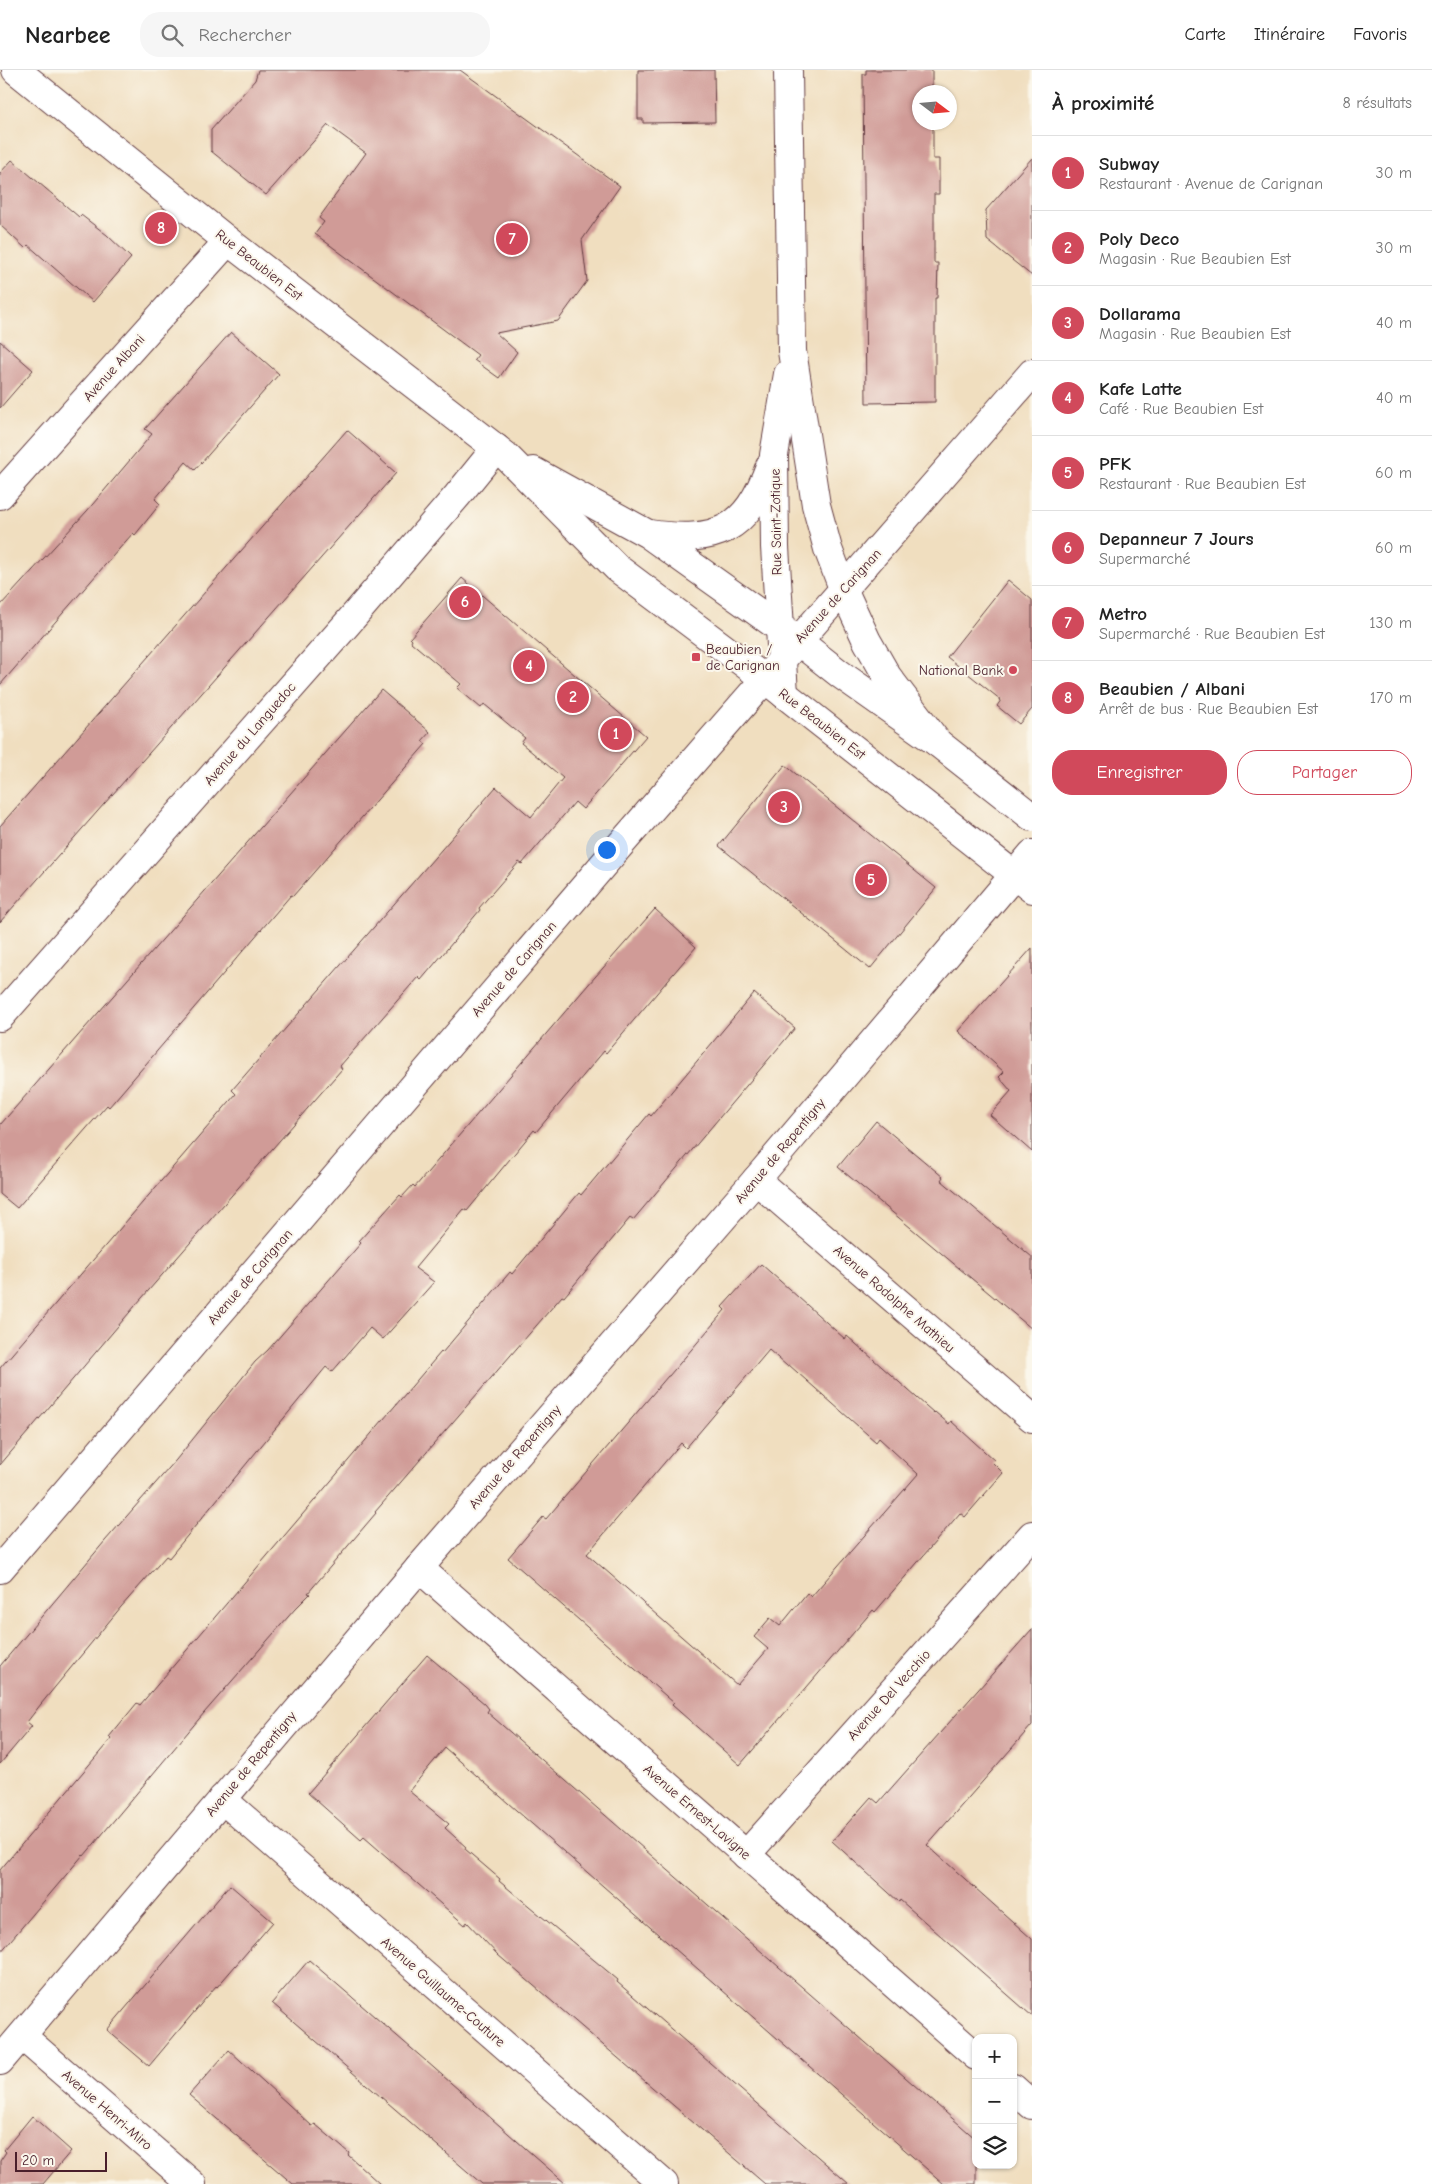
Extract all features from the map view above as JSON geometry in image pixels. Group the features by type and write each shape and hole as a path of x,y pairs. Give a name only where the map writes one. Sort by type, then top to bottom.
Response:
{"street":[{"name":"Rue Beaubien Est","path":"16,70 228,241 500,452 618,568 782,660 840,674 938,743 1032,817"},
{"name":"Rue Saint-Zotique","path":"788,70 792,351 816,505 828,549 844,591"},
{"name":"Avenue Albani","path":"0,495 228,241"},
{"name":"Rue Saint-Zotique","path":"782,660 775,547 774,455 792,351"},
{"name":"Avenue de Carignan","path":"0,1569 615,851 844,591 1032,373"},
{"name":"Rue Beaubien Est","path":"500,452 648,534 1023,882"},
{"name":"Avenue du Languedoc","path":"0,1017 458,496 500,452"},
{"path":"648,534 682,538 704,536 722,530 737,520 751,506 763,486 774,455"},
{"name":"Rue Beaubien Est","path":"844,591 867,640 887,676 938,743"},
{"name":"Avenue de Repentigny","path":"0,2061 418,1568 756,1180 1023,882 1032,854"},
{"name":"Avenue Rodolphe Mathieu","path":"756,1180 1032,1418"},
{"name":"Avenue Del Vecchio","path":"746,1855 1032,1535"},
{"name":"Avenue Ernest-Lavigne","path":"418,1568 972,2053"},
{"name":"Avenue Guillaume-Couture","path":"222,1799 664,2184"},
{"name":"Avenue Henri-Miro","path":"22,2036 192,2184"},
{"path":"1017,2092 1032,2105"}],"building":[{"path":"258,70 460,70 620,186 582,240 587,281 558,321 496,333 517,352 499,378 474,360 478,355 315,234 324,222 319,218 366,153 328,125 266,195 211,151 211,130 255,80"},
{"path":"638,70 714,70 715,122 643,123 643,119 638,119"},
{"path":"866,70 932,70 932,85 912,85 912,130 933,130 933,159 939,159 939,194 934,194 934,263 938,263 937,298 935,298 935,402 866,403 863,74 866,74"},
{"path":"1032,158 1032,276 987,240 986,210"},
{"path":"12,160 79,217 81,215 107,235 131,258 93,302 28,245 25,248 0,225 0,173"},
{"path":"231,332 279,374 195,470 186,462 155,499 160,504 135,535 133,533 0,685 0,606 87,511 152,434 145,429"},
{"path":"0,341 33,370 0,408"},
{"path":"347,430 396,473 0,922 0,826"},
{"path":"462,578 646,736 583,809 575,802 522,864 519,862 421,980 418,977 340,1066 342,1069 135,1306 0,1465 0,1368 236,1094 232,1090 496,787 531,817 563,778 521,743 525,738 484,704 481,708 457,688 461,684 411,642 410,638"},
{"path":"1008,580 1032,600 1032,709 1019,724 997,706 1001,700 947,657"},
{"path":"381,690 430,732 422,741 426,744 293,896 291,895 109,1107 107,1105 17,1208 0,1194 0,1125"},
{"path":"785,765 936,888 870,969 719,846"},
{"path":"655,909 696,947 606,1053 604,1051 536,1132 534,1130 467,1211 464,1209 415,1268 434,1282 383,1339 370,1328 332,1372 326,1367 169,1558 166,1556 121,1607 41,1704 27,1722 32,1726 0,1764 0,1666 176,1460 255,1362 268,1350 361,1243 359,1241 400,1195 402,1197 413,1185 415,1187"},
{"path":"1032,948 1032,1152 990,1115 1011,1091 999,1077 1004,1072 958,1031"},
{"path":"754,993 795,1028 633,1220 630,1218 564,1297 562,1296 375,1512 308,1593 310,1594 204,1713 0,1953 0,1870 111,1739 109,1737 137,1703 140,1705 441,1352 510,1272 512,1274 579,1193 581,1195 649,1114 651,1116"},
{"path":"876,1121 943,1177 941,1180 1032,1257 1032,1329 838,1167"},
{"path":"761,1264 845,1339 847,1336 934,1413 949,1424 951,1421 995,1461 993,1463 1003,1473 965,1517 960,1513 875,1612 873,1610 740,1765 672,1705 674,1703 508,1558 543,1517 546,1519 669,1376 725,1310 722,1307","holes":["769,1350 787,1366 789,1365 876,1442 879,1438 918,1474 811,1597 807,1593 780,1626 770,1618 754,1637 768,1649 737,1685 587,1554 681,1443 686,1448"]},
{"path":"1032,1629 1032,1725 927,1845 1032,1939 1032,2016 900,1900 899,1902 832,1841 871,1797 878,1803"},
{"path":"427,1655 485,1704 489,1709 487,1712 972,2136 972,2169 976,2169 976,2184 944,2184 445,1748 409,1791 449,1824 445,1828 466,1847 465,1849 500,1879 499,1881 618,1980 617,1982 849,2184 765,2184 498,1955 467,1922 465,1925 364,1837 361,1840 308,1793"},
{"path":"230,1885 273,1922 149,2066 107,2030"},
{"path":"309,1960 566,2184 482,2184 272,2003"},
{"path":"229,2050 312,2126 315,2124 349,2153 348,2155 380,2184 293,2184 189,2095"},
{"path":"32,2116 71,2151 43,2184 0,2184 0,2161 6,2152 4,2150"}],"place":[{"name":"Beaubien / Albani","path":"161,228"},
{"name":"Metro","path":"512,239"},
{"name":"Depanneur 7 Jours","path":"465,602"},
{"name":"Beaubien / de Carignan","path":"696,657"},
{"name":"Kafe Latte","path":"529,666"},
{"name":"National Bank","path":"1013,670"},
{"name":"Poly Deco","path":"573,697"},
{"name":"Subway","path":"616,734"},
{"name":"Dollarama","path":"784,807"},
{"name":"PFK","path":"871,880"}]}
